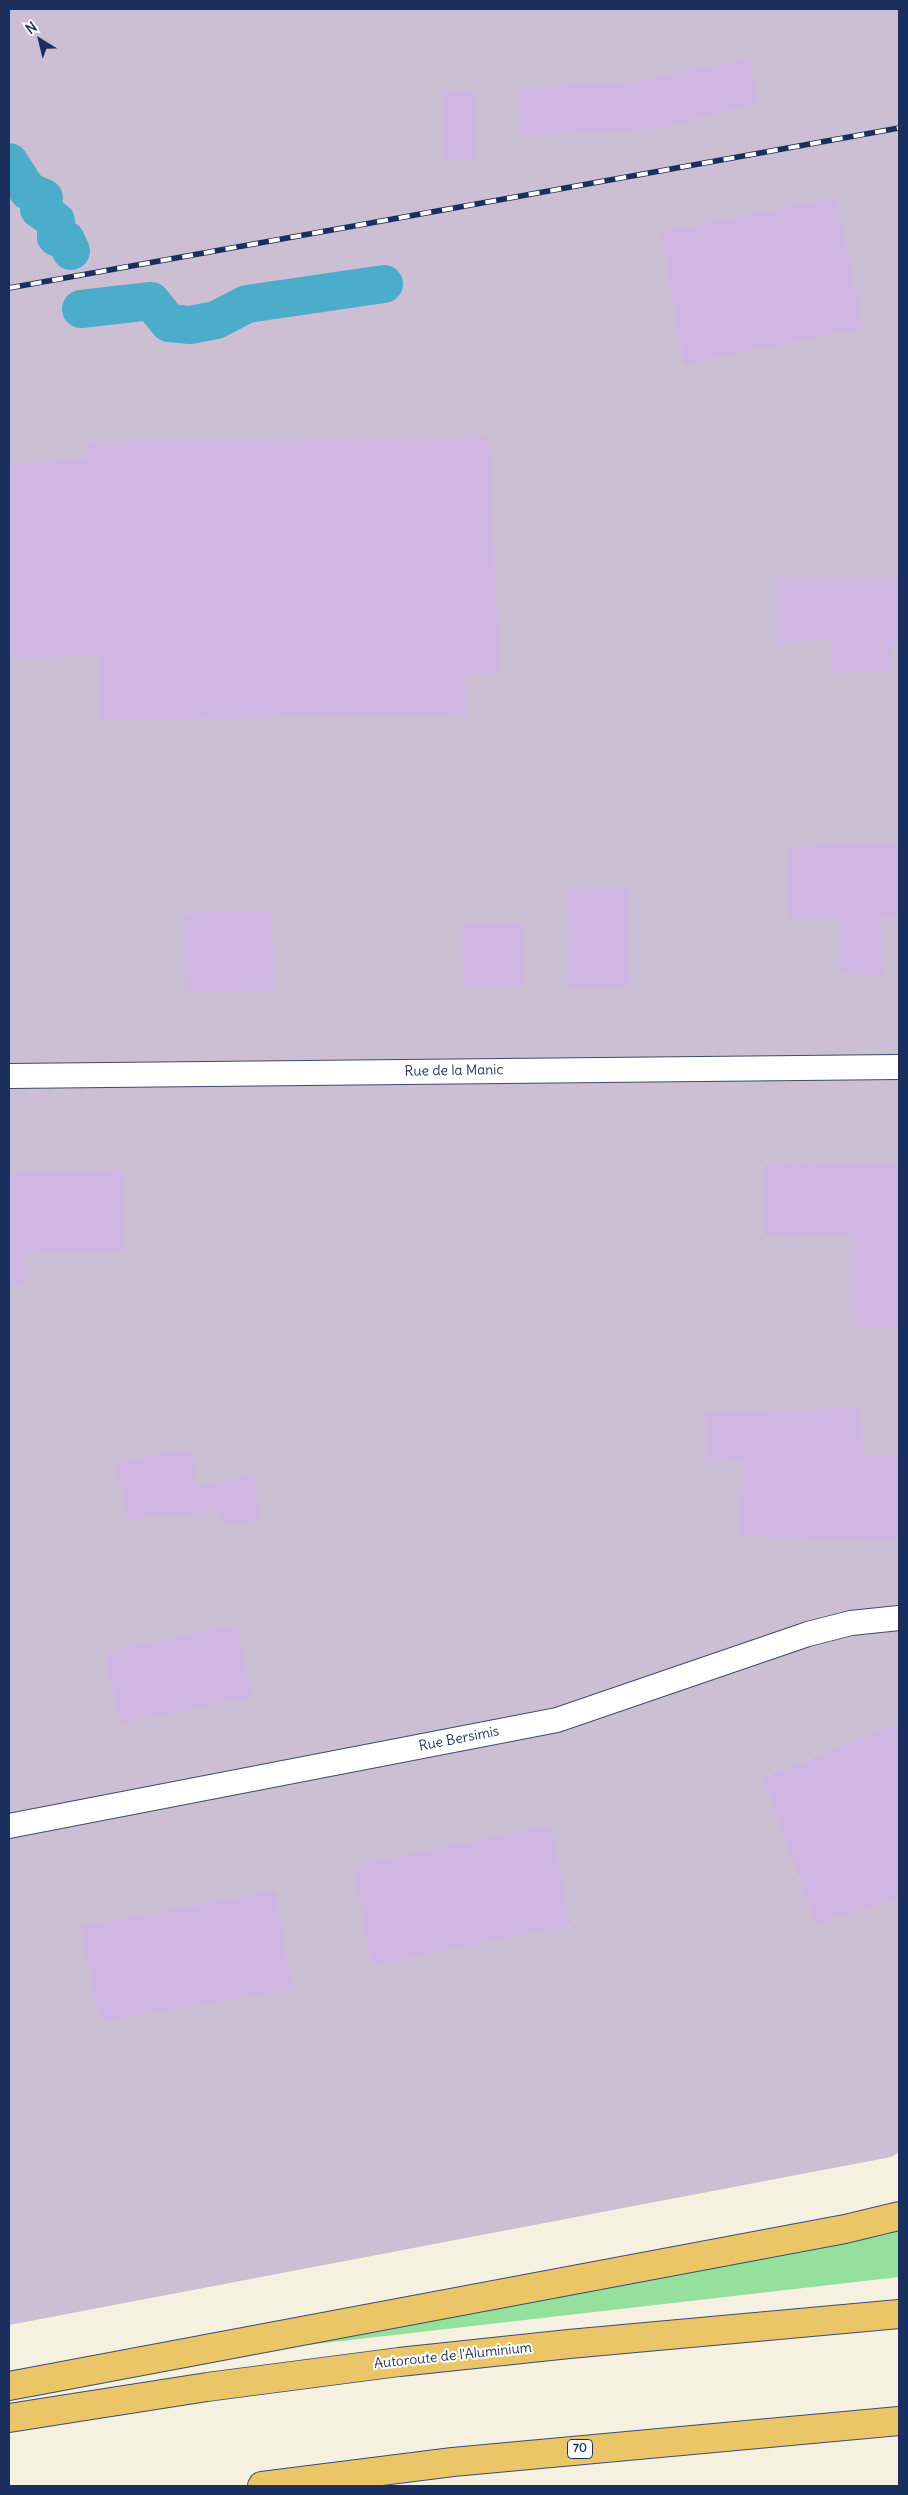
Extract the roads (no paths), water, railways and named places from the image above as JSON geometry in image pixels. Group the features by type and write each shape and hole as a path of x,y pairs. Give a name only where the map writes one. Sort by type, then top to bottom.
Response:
{"highway":[{"path":"9,2386 845,2229 899,2216"},
{"name":"Autoroute de l'Aluminium","path":"9,2418 207,2387 399,2362 899,2314"},
{"name":"70","path":"262,2486 453,2462 899,2420"}],"street":[{"name":"Rue de la Manic","path":"9,1076 899,1067"},
{"name":"Rue Bersimis","path":"9,1826 556,1720 808,1634 851,1623 899,1618"}],"waterway":[{"path":"9,162 28,191 44,198 39,209 56,221 56,237 66,240 71,251"},
{"path":"81,309 151,301 169,323 190,325 216,320 247,304 384,284"}],"railway":[{"path":"9,288 899,128"}]}
